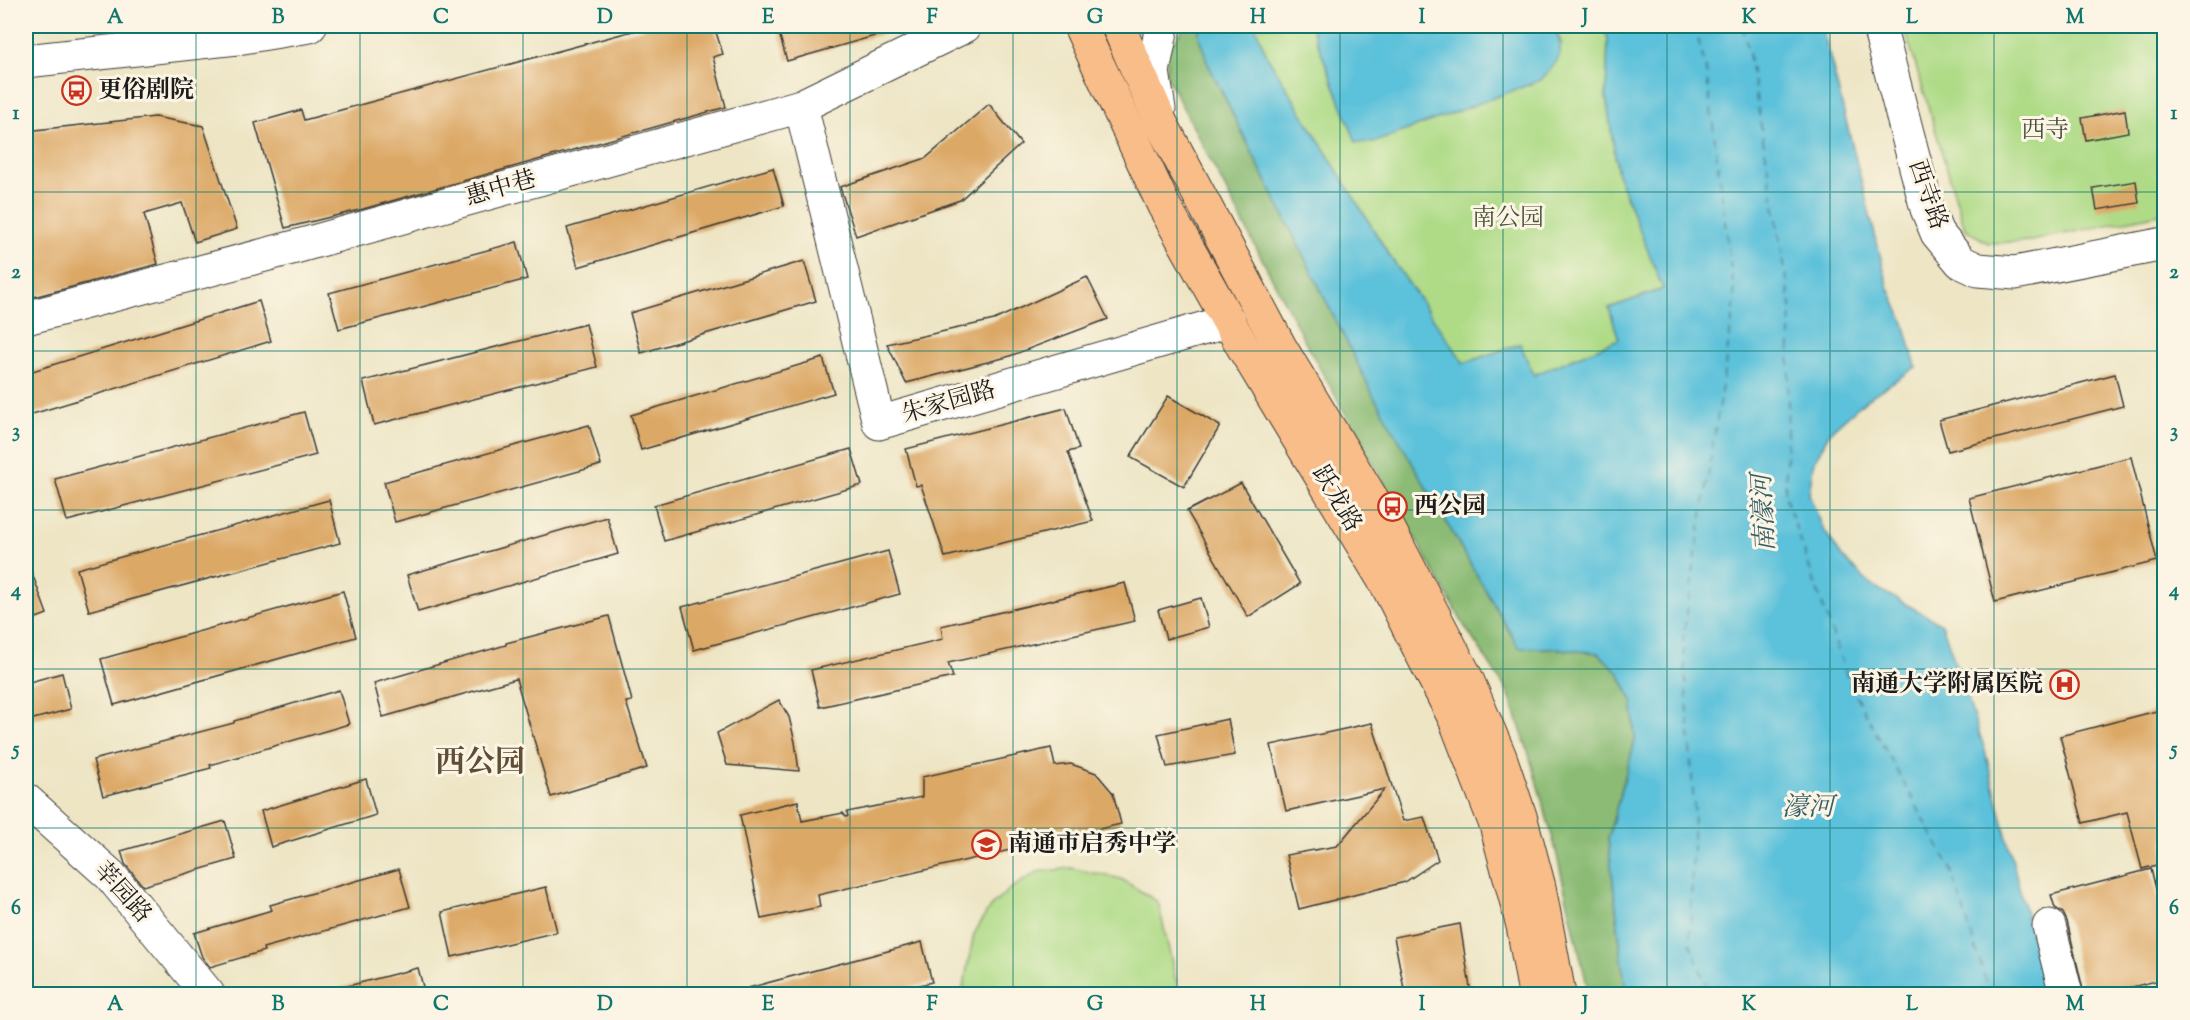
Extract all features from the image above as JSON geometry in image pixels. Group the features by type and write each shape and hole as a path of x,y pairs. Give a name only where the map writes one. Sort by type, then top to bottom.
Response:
{"main road":[{"name":"跃龙路","path":"1080,26 1164,206 1228,321 1388,587 1455,719 1496,825 1523,926 1535,994"},
{"name":"跃龙路","path":"1118,26 1161,123 1280,347 1381,514 1466,677 1500,757 1520,816 1539,887 1559,994"}],"street":[{"path":"26,61 237,38 310,26"},
{"name":"惠中巷","path":"26,318 295,247 801,106 965,26"},
{"path":"1161,123 1153,72 1162,26"},
{"name":"西寺路","path":"1879,26 1927,209 1937,234 1961,262 1978,270 2015,273 2164,244"},
{"name":"朱家园路","path":"801,106 879,423 1228,321"},
{"name":"莘园路","path":"26,800 110,874 208,994"},
{"path":"2049,926 2066,994"}],"green space":[{"path":"1185,26 1199,26 1199,36 1208,64 1373,395 1519,648 1552,648 1598,653 1619,673 1633,703 1635,741 1608,838 1626,994 1589,994 1555,847 1528,751 1508,692 1465,627 1309,349 1166,75 1168,49"},
{"name":"南公园","path":"1255,26 1311,26 1356,141 1562,44 1554,26 1602,26 1608,38 1606,96 1618,175 1663,289 1609,308 1619,339 1534,375 1520,344 1464,363 1389,255 1267,56"},
{"name":"西寺","path":"1904,26 2164,26 2164,213 2031,241 1988,243 1965,229"},
{"path":"1071,868 1121,879 1158,902 1179,994 965,994 963,988 974,934 990,907 1010,889 1037,872"}],"water":[{"name":"濠河","path":"1199,26 1255,26 1267,56 1389,255 1464,363 1520,344 1534,375 1619,339 1609,308 1663,289 1618,175 1606,96 1608,38 1602,26 1822,26 1888,286 1904,323 1916,367 1867,399 1830,432 1813,465 1809,495 1824,530 1843,558 1871,585 1942,624 1984,747 2046,994 1626,994 1608,838 1635,741 1633,703 1619,673 1598,653 1552,648 1519,648 1373,395 1208,64 1199,36"},
{"path":"1311,26 1554,26 1560,43 1560,55 1541,80 1373,143 1356,142"}],"building":[{"path":"651,26 714,26 723,54 713,57 726,107 363,209 285,228 255,123 301,110 304,120"},
{"path":"777,26 891,26 892,31 787,61"},
{"path":"989,104 1021,144 960,200 856,236 840,187 926,158"},
{"path":"2125,110 2128,132 2086,140 2082,118"},
{"path":"155,117 203,126 237,229 195,242 182,203 144,214 158,264 26,299 26,131"},
{"path":"773,168 784,206 578,267 567,228"},
{"path":"2136,181 2139,203 2097,210 2093,188"},
{"path":"517,242 527,279 339,329 329,293"},
{"path":"804,261 816,301 641,353 630,313"},
{"path":"1087,277 1108,319 1007,357 906,383 887,344 994,320"},
{"path":"259,301 271,341 26,416 26,373"},
{"path":"586,324 597,367 374,425 363,381"},
{"path":"823,358 834,393 641,450 631,415"},
{"path":"2115,374 2123,406 1948,451 1939,420"},
{"path":"1168,396 1220,426 1184,487 1130,457"},
{"path":"1066,408 1079,449 1068,452 1093,521 945,557 921,485 916,486 906,449"},
{"path":"304,412 316,455 67,521 55,479"},
{"path":"589,425 601,465 395,522 384,482"},
{"path":"851,449 862,485 664,541 654,505"},
{"path":"2131,457 2157,561 1995,602 1969,498"},
{"path":"1241,483 1300,584 1248,617 1187,511"},
{"path":"329,500 340,543 89,611 77,569"},
{"path":"607,517 618,554 418,612 407,575"},
{"path":"888,551 900,594 694,650 682,607"},
{"path":"26,562 28,562 47,614 26,622"},
{"path":"1125,583 1135,621 948,663 953,677 820,707 811,670 943,639 941,626"},
{"path":"343,591 356,637 114,705 101,659"},
{"path":"1201,598 1209,627 1166,639 1158,610"},
{"path":"609,616 632,701 626,702 647,768 551,797 516,679 383,717 374,683 506,645 506,643"},
{"path":"62,673 71,709 26,721 26,683"},
{"path":"339,690 349,724 210,765 211,768 103,796 93,760 234,723 234,721"},
{"path":"779,700 789,717 799,771 727,765 717,733"},
{"path":"2164,709 2164,863 2142,869 2127,812 2083,823 2060,736"},
{"path":"1228,719 1235,755 1167,767 1158,734"},
{"path":"1372,723 1403,821 1424,817 1438,860 1405,882 1299,909 1286,855 1337,846 1385,789 1286,811 1271,745"},
{"path":"1051,748 1055,766 1071,764 1096,773 1113,793 1121,824 818,895 820,907 761,919 740,815 798,801 802,821 843,813 846,817 847,812 922,797 922,777"},
{"path":"366,779 376,815 271,847 261,811"},
{"path":"225,821 236,859 143,886 125,864 121,851"},
{"path":"399,869 410,907 263,948 264,951 210,967 202,957 194,933 272,910 270,905"},
{"path":"2151,869 2164,921 2164,979 2104,994 2084,994 2067,921 2063,913 2055,908 2051,895"},
{"path":"546,887 557,932 452,957 442,912"},
{"path":"1460,924 1471,994 1405,994 1394,937"},
{"path":"922,942 932,982 884,994 749,994 748,988"},
{"path":"418,968 425,994 341,994 340,988"}],"ferry route":[{"path":"1695,26 1706,70 1735,301 1683,639 1694,807 1690,943 1710,994"},
{"path":"1742,26 1749,54 1791,306 1785,496 1850,685 1950,867 1990,994"}],"place":[{"name":"更俗剧院","path":"77,91"},
{"name":"西公园","path":"1393,507"},
{"name":"南通大学附属医院","path":"2064,685"},
{"name":"南通市启秀中学","path":"987,845"}],"district":[{"name":"西公园","path":"480,763"}],"water label":[{"name":"南濠河","path":"1765,513"}]}
